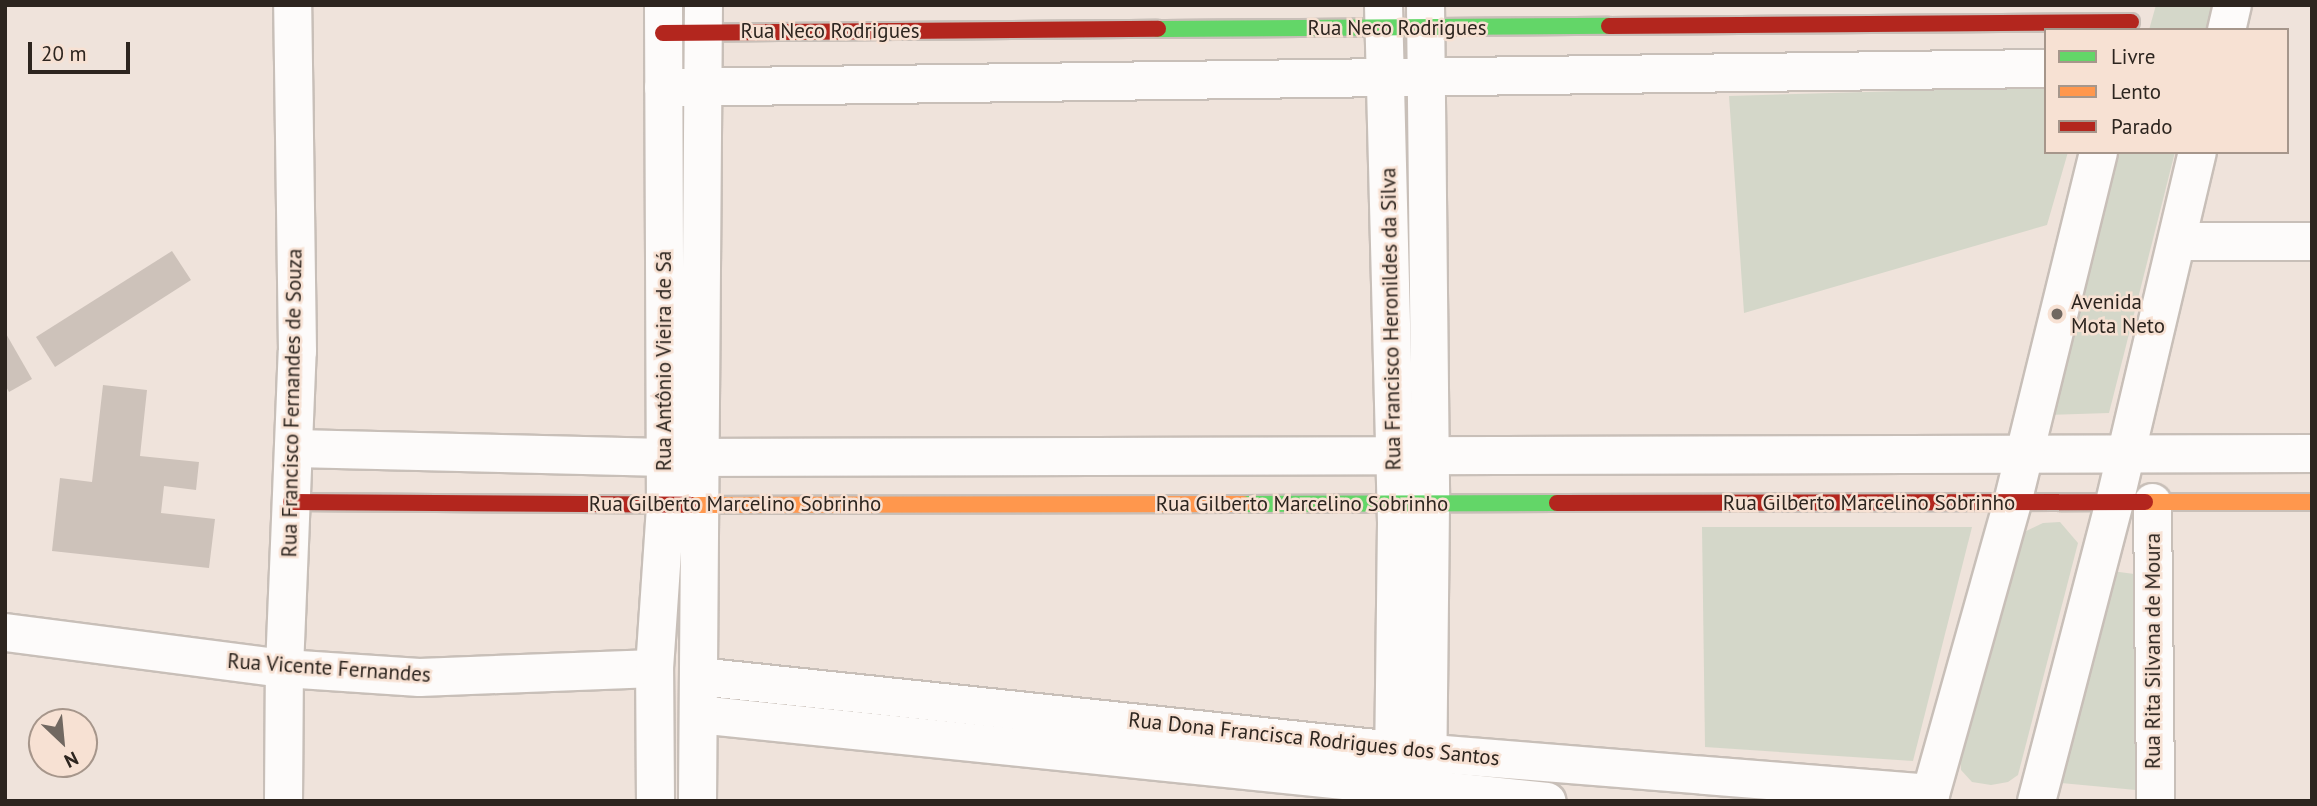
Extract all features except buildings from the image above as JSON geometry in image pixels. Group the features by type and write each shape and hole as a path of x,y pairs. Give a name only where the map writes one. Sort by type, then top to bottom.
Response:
{"street":[{"name":"Rua Francisco Fernandes de Souza","path":"283,801 284,668 295,448 292,5"},
{"path":"2226,28 2231,5"},
{"name":"Rua Neco Rodrigues","path":"663,19 994,31 1425,16 2132,19"},
{"name":"Rua Francisco Heronildes da Silva","path":"1412,455 1425,16"},
{"name":"Rua Francisco Heronildes da Silva","path":"1384,17 1385,76 1412,455 1409,795"},
{"name":"Rua Antônio Vieira de Sá","path":"663,19 665,457 683,505 698,676 697,801"},
{"name":"Rua Antônio Vieira de Sá","path":"655,801 653,668 683,505 701,457 703,19"},
{"path":"994,31 995,82"},
{"path":"663,87 2044,68"},
{"path":"1929,797 2012,502 2097,154"},
{"path":"2036,801 2114,502 2123,453 2197,154"},
{"path":"2177,241 2312,241"},
{"path":"295,448 665,457 2312,453"},
{"name":"Rua Gilberto Marcelino Sobrinho","path":"292,502 683,505 2312,502"},
{"name":"Rua Rita Silvana de Moura","path":"2152,502 2154,801"},
{"name":"Rua Vicente Fernandes","path":"5,632 284,668 419,677 653,668"},
{"name":"Rua Dona Francisca Rodrigues dos Santos","path":"698,676 1155,722 1411,752 1929,797"},
{"name":"Rua Dona Francisca Rodrigues dos Santos","path":"698,714 1154,762 1409,795 1548,801"},
{"path":"1154,762 1155,722"}],"shaded area":[{"path":"2156,5 2212,5 2206,28 2150,28"},
{"path":"2044,87 2044,154 2067,154 2047,225 1744,313 1729,96"},
{"path":"2116,154 2174,154 2109,413 2047,415"},
{"path":"2060,522 2078,543 2018,775 2008,782 1991,785 1972,782 1961,770 1960,754 2016,536 2043,523"},
{"path":"1702,527 1972,527 1913,761 1705,747"},
{"path":"2112,571 2134,574 2136,790 2061,783"}],"traffic: fast":[{"path":"1158,29 1609,26"},
{"path":"1243,504 1557,503"}],"traffic: slow":[{"path":"2145,502 2312,502"},
{"path":"690,505 1243,504"}],"traffic: jam":[{"path":"1609,26 2131,22"},
{"path":"663,33 1158,29"},
{"path":"291,502 690,505"},
{"path":"1557,503 2145,502"}],"place":[{"name":"Avenida Mota Neto","path":"2057,314"}]}
